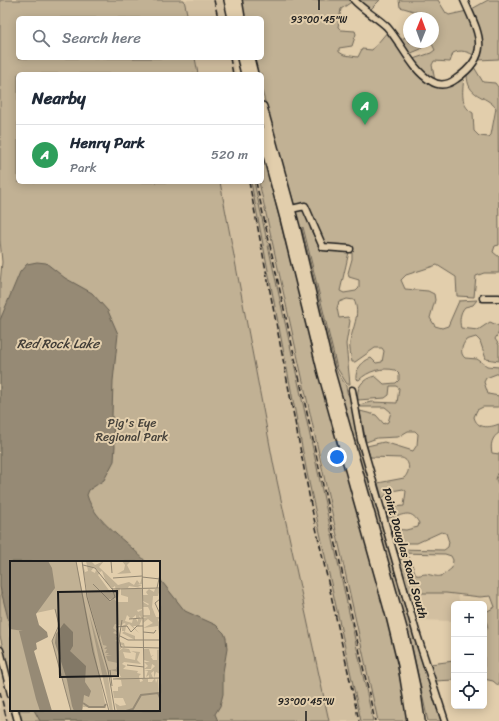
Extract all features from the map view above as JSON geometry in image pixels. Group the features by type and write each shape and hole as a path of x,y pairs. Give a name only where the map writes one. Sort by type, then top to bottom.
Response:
{"highway":[{"path":"229,0 233,16"},
{"path":"236,0 240,16"},
{"path":"242,60 246,72"},
{"path":"250,60 252,72"},
{"path":"264,115 287,210 323,373 393,623 406,682 412,721"},
{"path":"264,139 287,210 426,721"},
{"path":"411,665 420,721"}],"street":[{"path":"354,0 386,27 425,76 434,83 444,85 452,82 467,71 475,62 479,54 478,36 464,0"},
{"path":"287,210 304,206 323,247 350,249"},
{"path":"483,298 499,298"},
{"name":"Point Douglas Road South","path":"352,390 363,447 417,635 444,721"},
{"path":"0,650 10,690"},
{"path":"15,711 18,721"}],"shaded area":[{"path":"184,0 223,0 226,16 188,16"},
{"path":"195,60 233,60 236,72 198,72"},
{"path":"220,184 259,184 378,721 329,721 274,467"},
{"path":"409,591 457,592 459,601 451,601 451,621 417,620"},
{"path":"0,663 10,711 11,711 15,721 0,721"}],"green space":[{"name":"Pig's Eye Regional Park","path":"0,0 184,0 188,16 16,16 16,60 195,60 198,72 16,72 16,184 220,184 274,467 329,721 21,721 19,711 160,711 160,561 10,561 10,676 0,636 0,284 2,262 0,240"},
{"path":"241,0 352,0 353,1 341,9 338,27 341,30 355,31 356,34 352,46 339,48 339,52 344,55 358,57 362,49 372,50 388,31 420,74 435,85 464,76 464,101 469,110 473,113 474,131 479,136 489,137 491,135 496,108 487,100 473,92 468,82 467,74 474,67 483,82 495,83 498,87 499,245 495,246 493,252 499,257 499,273 484,273 476,276 474,297 457,296 456,277 437,265 406,275 401,280 405,289 428,291 434,294 435,300 430,318 435,326 442,328 448,326 459,301 477,300 473,305 463,309 460,317 461,328 478,330 490,322 499,326 499,332 495,339 499,345 499,361 486,359 480,341 476,337 466,340 462,347 462,354 465,358 477,359 487,366 499,367 499,373 486,378 484,382 488,394 499,396 499,407 483,407 477,410 474,417 481,426 487,427 499,424 499,433 493,439 491,447 492,453 499,454 499,471 496,479 499,487 499,686 493,681 487,680 487,611 495,607 491,596 480,597 446,593 409,593 399,560 409,557 416,575 426,574 442,576 452,568 453,560 451,556 445,554 398,553 396,549 444,550 448,547 449,542 446,533 441,532 417,543 395,543 391,529 406,530 418,527 419,523 416,518 409,514 388,518 385,508 404,506 406,491 403,489 392,491 382,498 378,483 404,478 409,467 405,459 402,458 370,457 367,446 384,442 413,451 417,445 418,434 415,431 408,431 398,437 377,438 366,442 360,411 376,415 384,424 388,422 391,412 385,407 359,407 359,405 371,402 397,403 399,388 396,386 390,386 389,395 385,398 358,400 359,387 363,381 375,376 384,384 396,383 399,380 399,374 395,370 380,369 367,374 359,380 356,379 358,369 368,359 371,358 376,363 382,362 384,351 382,348 375,348 355,362 352,362 350,344 357,311 354,300 347,299 339,302 337,308 339,318 348,317 350,321 346,344 350,384 347,384 337,368 303,227 302,228 336,369 346,386 347,393 350,397 358,441 409,621 441,721 428,721 411,642 333,366 296,211 264,98 264,72 258,72 254,60 264,60 264,16 245,16","holes":["315,227 325,246 352,249 352,259 348,273 349,277 359,280 359,288 356,291 344,293 340,291 349,252 326,251 320,249 310,228"]},
{"path":"356,0 380,0 369,11"},
{"path":"399,0 438,0 446,13 449,15 467,11 478,40 476,56 467,52 459,51 453,53 450,62 434,61 432,65 435,81 430,78 413,59 431,53 435,50 434,48 439,48 439,12 417,12 400,7"},
{"path":"488,0 499,0 499,59 478,60 481,51 470,10"},
{"path":"403,38 403,46 399,40"},
{"path":"405,48 422,48 421,49 409,54"},
{"path":"264,158 328,409 393,642 408,721 378,721 259,184 264,184"},
{"path":"251,184 254,184 373,721 361,721 307,473"},
{"path":"451,661 451,680 435,681 430,664"}],"water":[{"name":"Red Rock Lake","path":"37,262 46,263 65,278 92,293 108,311 118,334 113,381 112,416 115,446 114,461 104,480 89,490 87,495 91,505 104,523 145,561 10,561 10,626 0,587 0,320 20,272 27,264"},
{"path":"160,579 185,611 216,625 224,633 227,649 223,672 223,694 220,706 215,714 218,721 40,721 35,711 160,711"}],"railway":[{"path":"214,0 218,16"},
{"path":"230,60 233,72"},
{"path":"249,184 311,505 359,721"},
{"path":"256,184 375,721"},
{"path":"0,692 7,721"}],"place":[{"name":"Henry Park","path":"365,125"}]}
